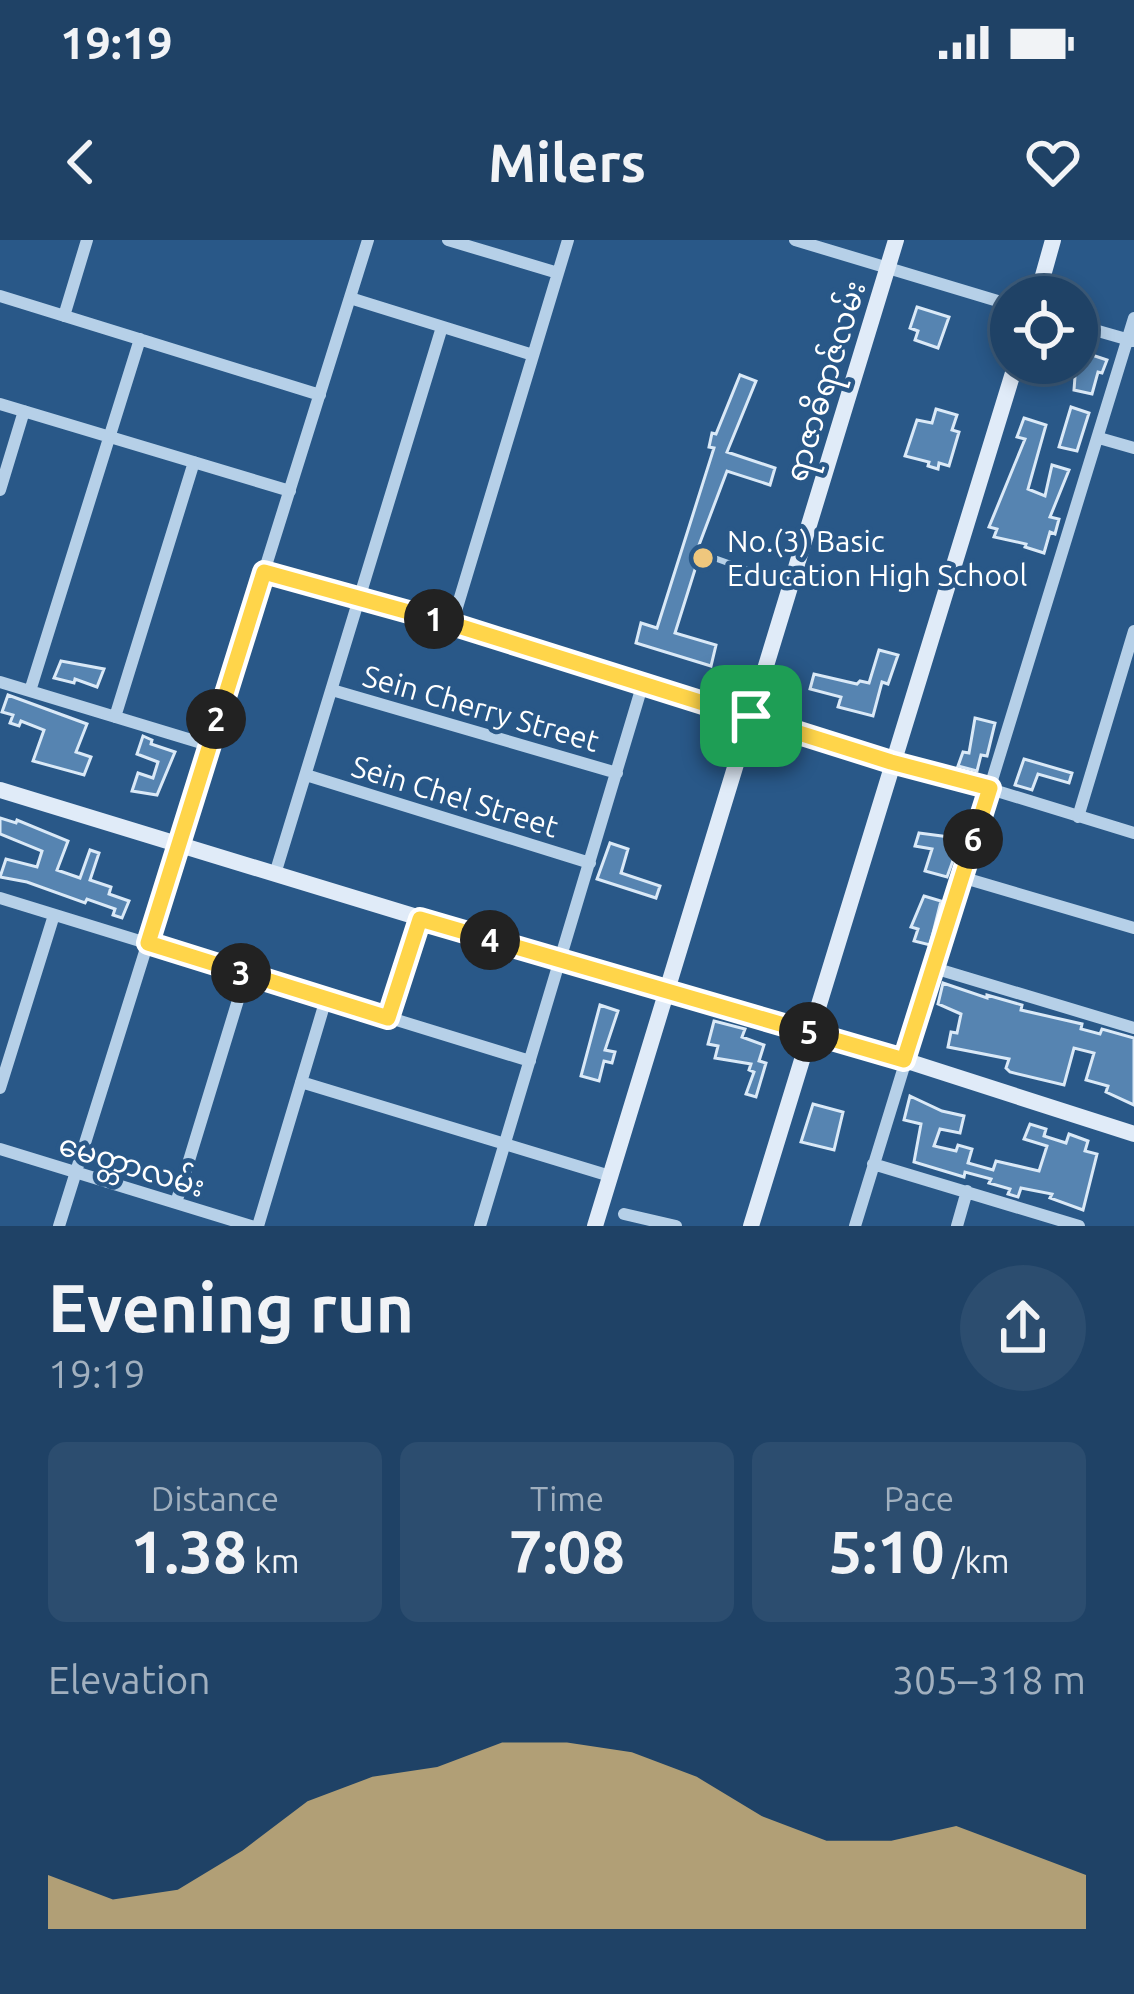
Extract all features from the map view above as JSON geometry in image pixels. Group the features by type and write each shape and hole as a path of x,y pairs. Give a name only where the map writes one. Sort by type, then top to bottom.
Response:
{"street":[{"path":"64,316 87,240"},
{"path":"59,1226 368,240"},
{"path":"448,240 558,273"},
{"path":"452,624 568,240"},
{"path":"795,240 990,299"},
{"name":"ရာဇာဓိရာဇ်လမ်း","path":"595,1226 896,240"},
{"path":"1042,276 1053,240"},
{"path":"0,296 320,395"},
{"path":"350,298 533,355"},
{"path":"855,1226 1134,318"},
{"path":"275,874 442,327"},
{"path":"1098,331 1131,340"},
{"path":"30,691 140,339"},
{"path":"752,1226 1009,384"},
{"path":"0,404 290,491"},
{"path":"0,490 25,411"},
{"path":"1099,438 1134,448"},
{"path":"115,717 194,463"},
{"path":"264,572 452,624 1134,833"},
{"path":"1078,817 1134,631"},
{"path":"0,682 208,745"},
{"path":"480,1226 643,683"},
{"name":"Sein Cherry Street","path":"332,690 616,773"},
{"name":"Sein Chel Street","path":"306,775 590,863"},
{"path":"0,790 561,962 904,1060 1134,1134"},
{"path":"961,877 1134,928"},
{"path":"0,898 530,1061"},
{"path":"0,1088 54,915"},
{"path":"388,1018 420,919"},
{"path":"934,968 1134,1028"},
{"path":"176,1203 246,974"},
{"path":"254,1226 326,999"},
{"path":"301,1082 610,1176"},
{"name":"မေတ္တာလမ်း","path":"0,1149 254,1226"},
{"path":"873,1164 1052,1222 1079,1226"},
{"path":"957,1226 967,1192"},
{"path":"624,1214 676,1226"}],"lane":[{"path":"703,554 791,585"}],"building":[{"path":"917,307 949,317 938,348 915,340 918,331 910,328"},
{"path":"1098,357 1107,360 1102,373 1098,372"},
{"path":"740,375 756,381 727,452 775,468 770,485 727,471 696,553 698,560 675,633 716,645 711,666 636,643 641,623 657,628 714,448 709,447 712,433 716,434"},
{"path":"1074,384 1095,384 1092,394 1074,390"},
{"path":"1071,407 1089,413 1077,451 1059,447"},
{"path":"936,409 957,415 952,430 959,432 949,466 939,463 938,469 905,456 917,420 932,423"},
{"path":"1024,418 1046,425 1028,489 1045,496 1052,465 1069,470 1050,517 1059,519 1055,534 1050,532 1044,553 994,537 997,529 989,527 1025,439 1017,437"},
{"path":"879,650 898,655 888,684 882,682 873,716 838,707 841,697 810,689 814,674 869,683"},
{"path":"61,661 104,669 97,687 54,678"},
{"path":"8,695 87,724 76,752 91,757 84,775 33,761 44,730 21,721 19,726 10,723 13,715 2,712"},
{"path":"975,718 995,723 987,756 981,755 977,771 958,766 963,752 969,753"},
{"path":"143,736 175,752 157,795 132,791 138,773 153,778 158,762 137,754"},
{"path":"1024,759 1072,773 1069,783 1038,774 1032,790 1015,785"},
{"path":"0,818 68,841 57,870 80,878 90,850 99,853 90,880 111,887 109,894 129,901 122,918 113,915 115,909 87,899 85,903 0,877 6,859 37,867 42,851 0,834"},
{"path":"919,833 957,838 947,877 925,871 932,849 915,846"},
{"path":"610,843 628,849 621,873 660,886 656,898 597,879"},
{"path":"924,896 941,901 930,945 914,941 918,929 911,927"},
{"path":"943,983 1022,1005 1021,1010 1082,1024 1081,1029 1134,1038 1134,1105 1106,1092 1108,1086 1086,1080 1094,1053 1074,1048 1064,1085 1010,1072 1006,1068 1009,1059 948,1047 961,1014 938,1004"},
{"path":"600,1005 618,1011 605,1050 615,1052 612,1063 604,1061 599,1081 581,1076"},
{"path":"714,1021 745,1029 742,1037 764,1045 759,1061 766,1063 756,1097 746,1094 754,1072 749,1070 751,1064 715,1058 718,1046 708,1044"},
{"path":"910,1096 964,1116 960,1133 940,1129 934,1146 972,1149 968,1163 993,1170 996,1161 1039,1171 1047,1146 1024,1139 1030,1124 1046,1129 1044,1136 1066,1143 1069,1134 1088,1141 1085,1151 1097,1154 1083,1210 1050,1198 1052,1194 1021,1188 1018,1197 1008,1194 1010,1189 989,1183 991,1179 965,1172 964,1177 914,1162 921,1124 904,1120"},
{"path":"813,1104 843,1112 834,1150 801,1142"}],"place":[{"name":"No.(3) Basic Education High School","path":"703,558"}],"route":[{"path":"264,572 751,716 891,762 990,788 904,1060 420,919 388,1018 148,943 264,572"}]}
